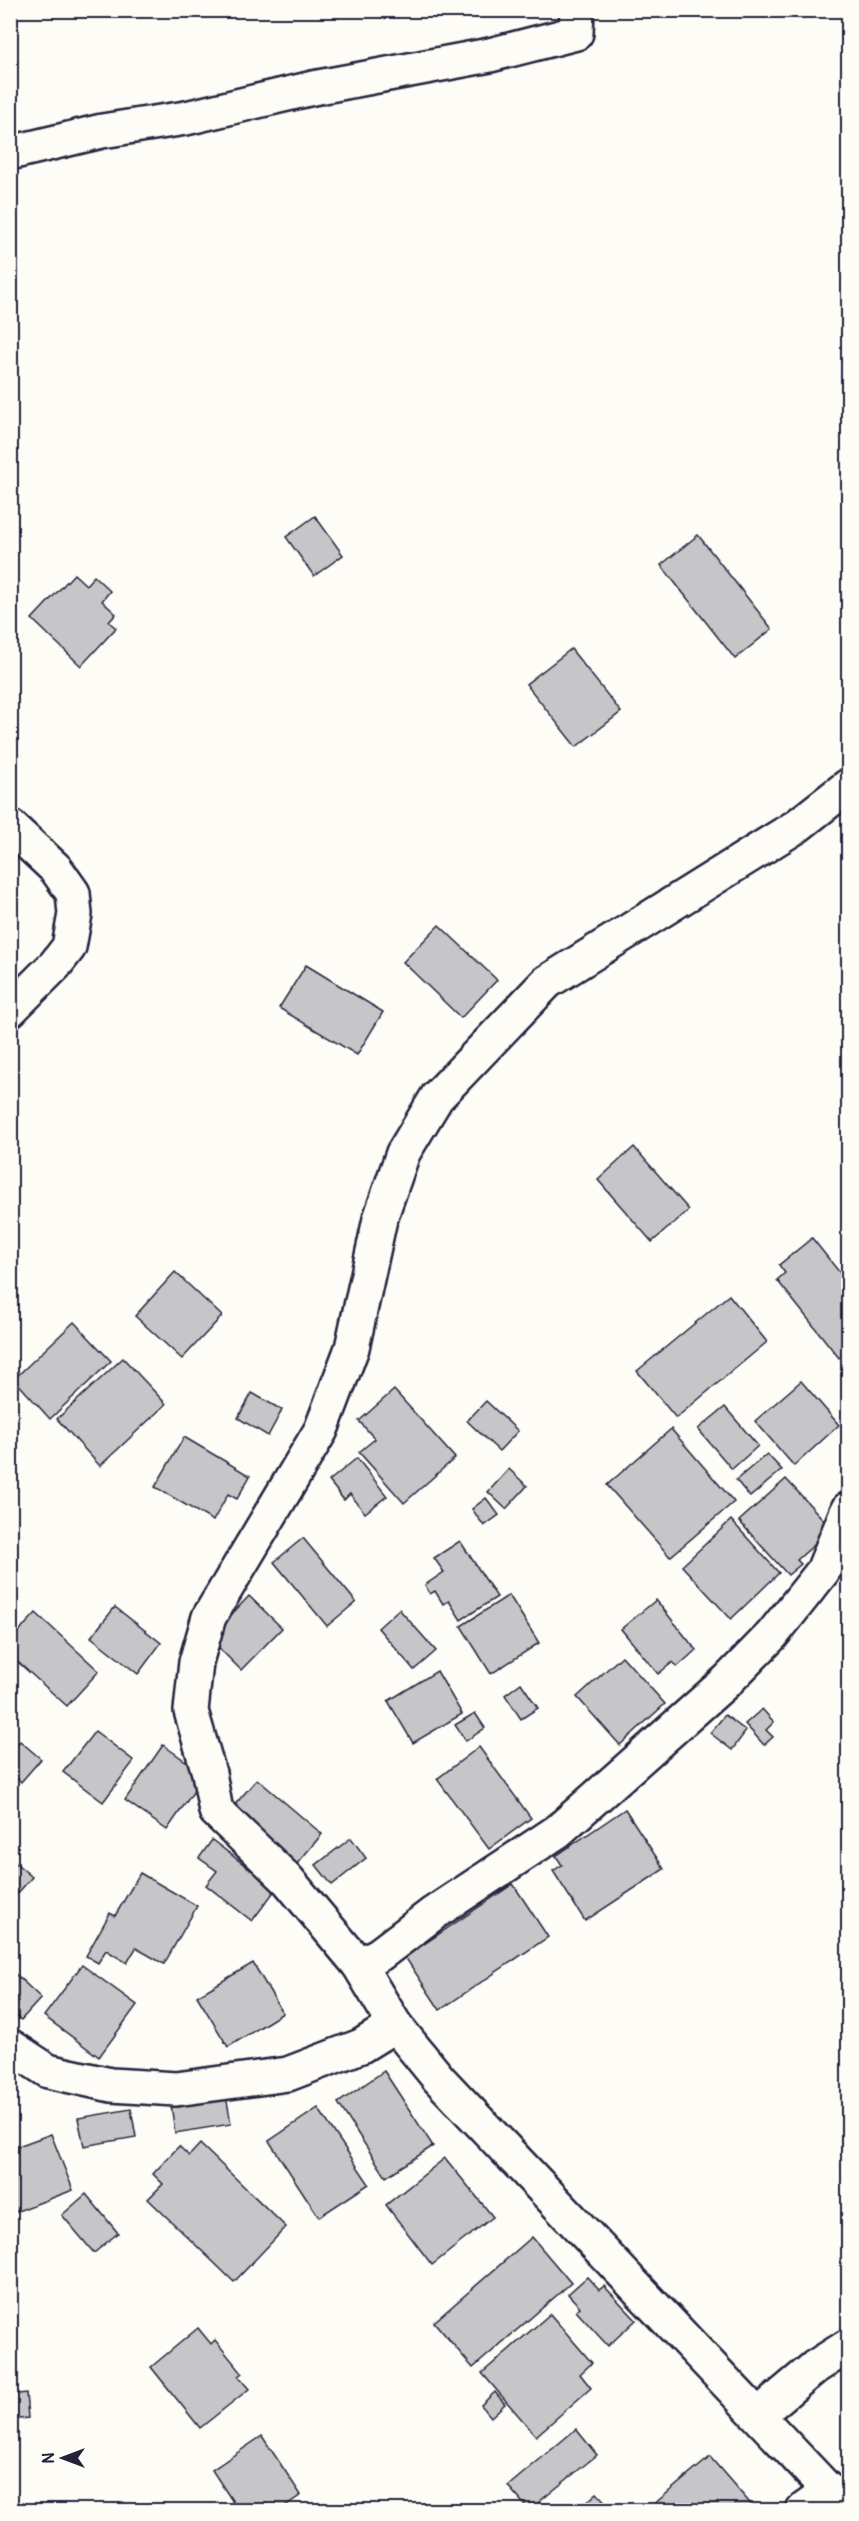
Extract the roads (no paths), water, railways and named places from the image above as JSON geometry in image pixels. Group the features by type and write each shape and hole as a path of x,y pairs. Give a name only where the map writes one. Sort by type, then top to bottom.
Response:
{"street":[{"path":"10,153 102,131 186,118 314,88 490,56 576,33 577,10"},
{"path":"803,2511 838,2501 439,2079 395,2025 359,1965 288,1880 216,1811 209,1773 191,1711 196,1662 210,1617 321,1430 352,1348 380,1218 403,1152 437,1097 547,982 797,826 849,786"},
{"path":"10,826 56,869 73,893 75,914 69,947 55,965 10,1010"},
{"path":"359,1965 380,1954 434,1913 558,1831 728,1680 772,1635 823,1571 849,1509"},
{"path":"10,2046 48,2071 111,2085 176,2089 288,2074 361,2046 395,2025"},
{"path":"758,2415 815,2367 849,2346"}]}
